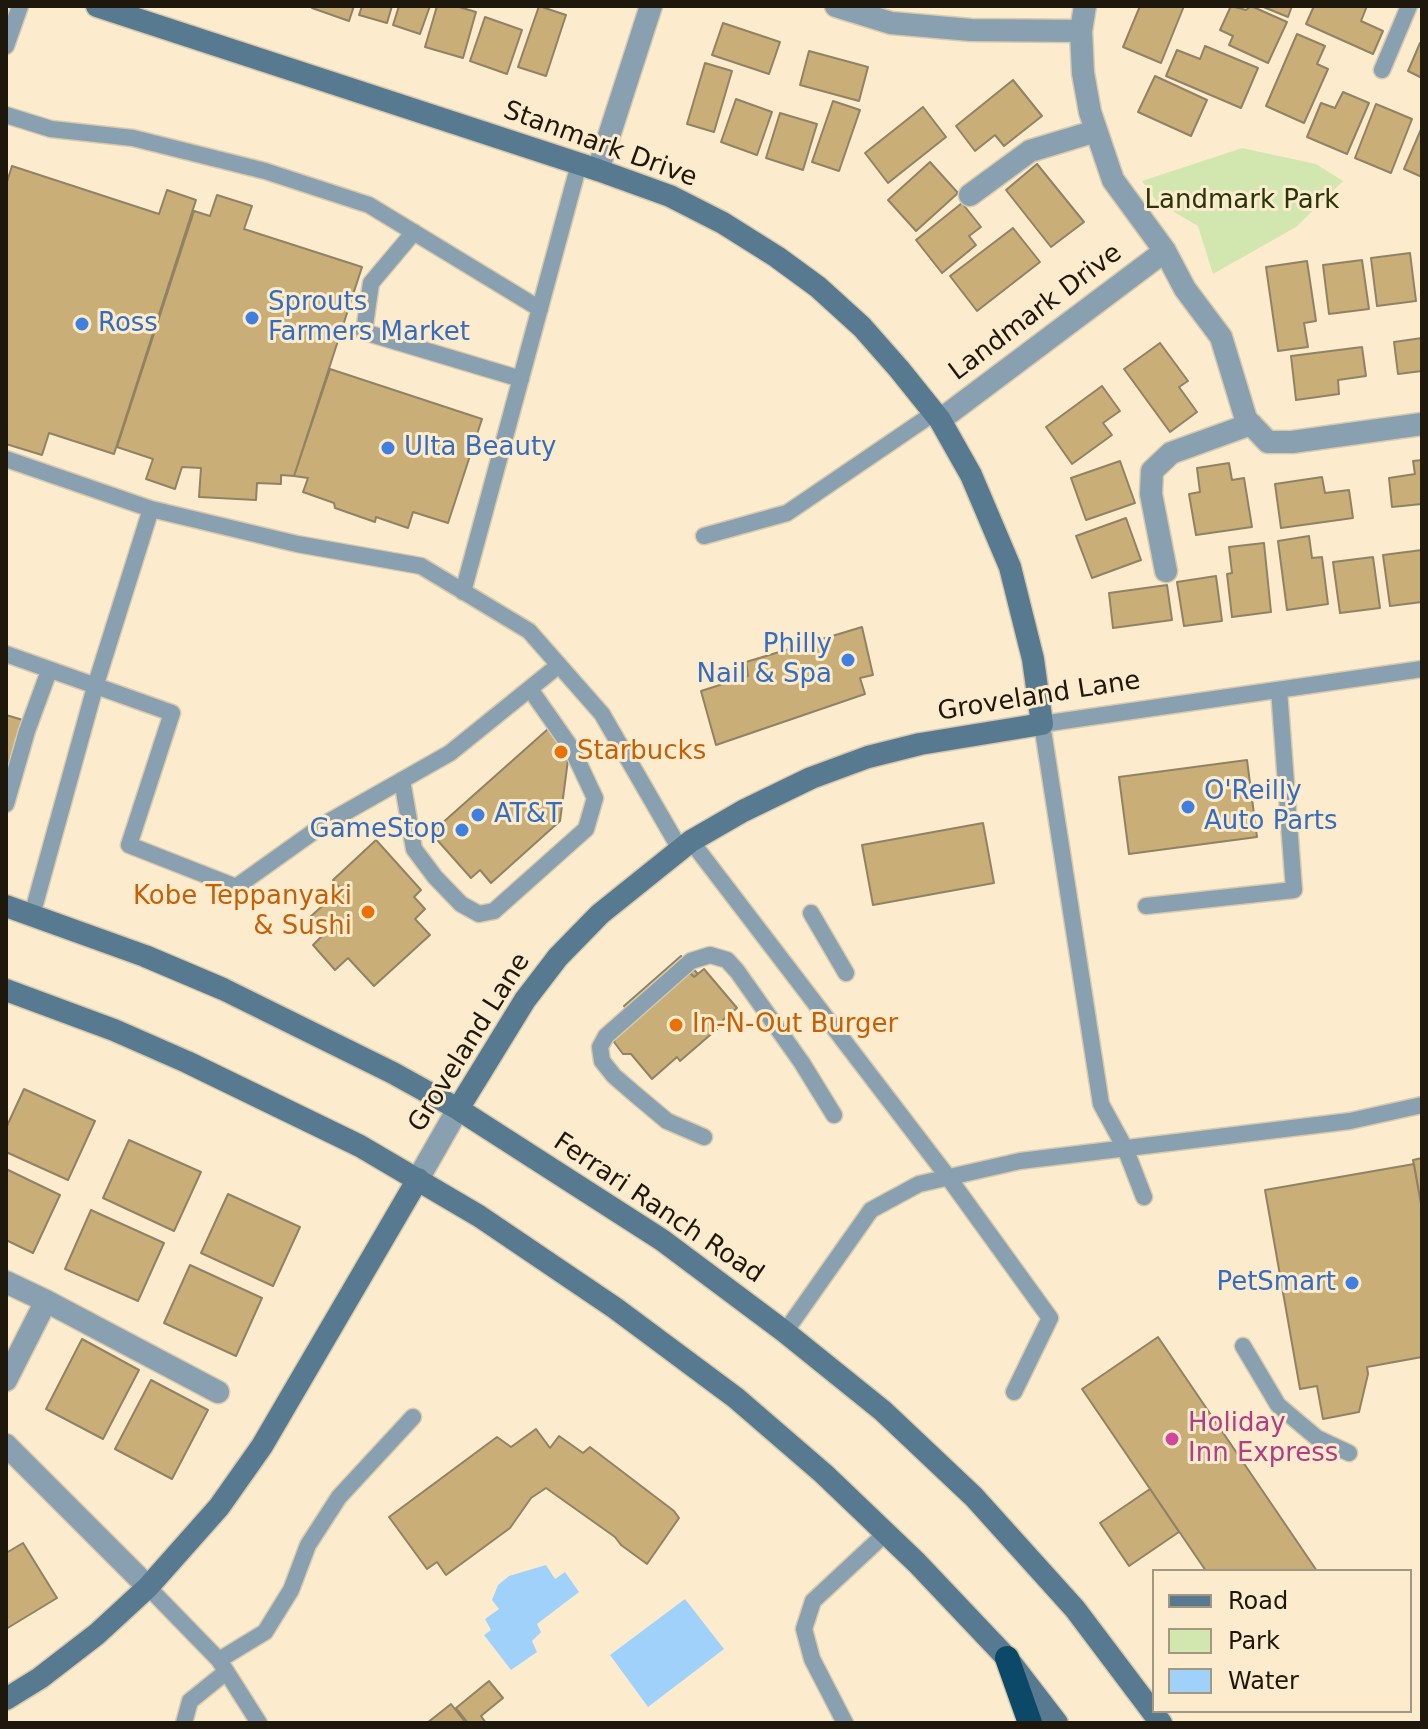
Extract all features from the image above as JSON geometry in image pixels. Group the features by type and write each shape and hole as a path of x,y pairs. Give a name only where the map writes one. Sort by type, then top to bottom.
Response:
{"highway":[{"path":"1007,1658 1030,1723"}],"main road":[{"name":"Stanmark Drive","path":"97,6 670,196 723,223 818,287 862,327 937,417 971,475 1010,567 1033,659 1042,724"},
{"name":"Groveland Lane","path":"458,1109 510,1023 558,957 600,914 685,845 743,811 811,778 868,757 920,744 1042,724"},
{"name":"Ferrari Ranch Road","path":"6,906 145,956 223,989 393,1073 458,1109 662,1240 785,1332 883,1411 974,1497 1075,1609 1152,1711"},
{"path":"6,990 114,1030 318,1125 479,1216 615,1308 736,1398 824,1474 1007,1658 1057,1723"},
{"name":"Groveland Lane","path":"6,1699 40,1678 97,1634 148,1587 219,1507 262,1446 418,1179"}],"street":[{"path":"588,167 651,6"},
{"path":"836,6 891,23 971,30 1081,31"},
{"path":"1085,6 1081,31 1083,73 1096,131 1113,180 1165,251 1185,289 1221,337 1246,419 1268,442 1292,442 1422,424"},
{"path":"970,195 1030,151 1096,131"},
{"name":"Landmark Drive","path":"937,417 1165,251"},
{"path":"1166,571 1151,494 1152,471 1171,453 1251,424"},
{"name":"Groveland Lane","path":"418,1179 458,1109"},
{"path":"6,1282 218,1392"},
{"path":"6,1380 46,1301"},
{"path":"6,1445 148,1587"}],"lane":[{"path":"6,46 20,6"},
{"path":"1382,70 1409,6"},
{"path":"6,115 51,129 133,138 265,171 369,205 540,309"},
{"path":"463,592 540,309 588,167"},
{"path":"414,232 371,283 364,332 521,379"},
{"path":"704,536 787,513 937,417"},
{"path":"6,459 151,509 297,544 421,566 529,631 602,714 685,845 948,1177 1050,1318 1014,1392"},
{"path":"32,915 95,687 151,509"},
{"path":"6,654 172,713 129,845 236,887 323,825 450,753 559,665"},
{"name":"Groveland Lane","path":"1042,724 1422,669"},
{"path":"6,804 27,731 49,671"},
{"path":"402,780 414,849 461,904 479,914 494,911 586,829 595,798 572,749 530,689"},
{"path":"1146,906 1294,890 1279,690"},
{"path":"1042,724 1101,1104 1125,1148 1144,1197"},
{"path":"811,913 846,973"},
{"path":"704,1137 667,1121 614,1076 602,1061 600,1047 606,1036 691,961 710,955 727,960 737,971 802,1063 834,1115"},
{"path":"785,1332 871,1210 919,1184 1020,1161 1350,1121 1422,1105"},
{"path":"1243,1346 1278,1405 1317,1438 1349,1453"},
{"path":"184,1723 190,1701 222,1666 265,1632 291,1590 308,1545 339,1497 413,1417"},
{"path":"845,1723 812,1659 804,1629 813,1601 886,1533"},
{"path":"148,1587 222,1666 259,1723"}],"green space":[{"name":"Landmark Park","path":"1242,148 1316,164 1343,181 1296,227 1213,274 1198,226 1157,202 1142,181"}],"water":[{"path":"546,1565 555,1579 565,1572 579,1592 537,1624 541,1632 532,1641 537,1652 511,1670 484,1635 491,1630 485,1619 499,1609 492,1600 498,1585 509,1576"},
{"path":"685,1599 724,1649 648,1707 610,1655"}],"building":[{"path":"312,6 354,6 349,21"},
{"path":"362,6 392,6 387,23 359,15"},
{"path":"399,6 430,6 420,34 393,25"},
{"path":"437,6 456,6 476,12 463,58 425,47"},
{"path":"539,6 566,15 546,76 518,67"},
{"path":"1140,6 1184,6 1161,63 1123,47"},
{"path":"1231,6 1246,10 1251,6 1287,22 1268,63 1229,45 1233,36 1220,30"},
{"path":"1261,6 1292,6 1288,17"},
{"path":"1314,6 1367,6 1361,21 1383,31 1373,54 1306,24"},
{"path":"485,17 522,30 507,74 470,61"},
{"path":"723,23 780,42 769,74 712,55"},
{"path":"1297,34 1325,46 1317,64 1328,69 1304,123 1266,106"},
{"path":"1422,44 1422,78 1408,71"},
{"path":"1205,46 1258,68 1241,108 1166,76 1177,50 1200,59"},
{"path":"809,51 868,67 859,101 800,85"},
{"path":"705,63 732,71 714,132 687,124"},
{"path":"1155,76 1207,100 1191,136 1138,112"},
{"path":"1013,80 1042,116 1004,146 995,135 975,151 956,126"},
{"path":"1343,92 1369,103 1347,154 1307,137 1321,103 1335,108"},
{"path":"736,99 772,112 757,155 721,142"},
{"path":"833,101 860,110 839,171 812,162"},
{"path":"1376,104 1412,119 1391,173 1355,158"},
{"path":"923,107 946,137 888,183 865,153"},
{"path":"780,113 817,124 803,170 766,158"},
{"path":"1422,127 1422,177 1404,169"},
{"path":"930,162 958,193 916,231 888,200"},
{"path":"1037,164 1084,222 1051,247 1006,190"},
{"name":"Ross","path":"12,166 159,214 167,190 196,200 114,454 49,433 42,455 6,444 6,185"},
{"name":"Sprouts Farmers Market","path":"217,195 252,206 244,229 362,267 294,476 281,475 281,484 257,483 256,500 199,497 201,468 182,467 175,489 146,479 153,459 117,447 194,211 210,216"},
{"path":"962,203 981,227 969,236 976,245 942,273 916,240"},
{"path":"1013,228 1040,262 977,311 950,276"},
{"path":"1410,253 1416,301 1377,306 1371,258"},
{"path":"1362,260 1369,309 1329,314 1323,265"},
{"path":"1307,261 1316,321 1304,323 1308,347 1278,351 1266,267"},
{"path":"1422,338 1422,371 1398,374 1394,342"},
{"path":"1160,343 1188,381 1179,387 1197,412 1170,432 1124,369"},
{"path":"1362,347 1366,376 1338,380 1339,394 1296,400 1291,356"},
{"name":"Ulta Beauty","path":"330,369 482,419 448,523 413,512 408,528 376,517 375,522 335,508 334,503 303,492 308,478 294,476"},
{"path":"1102,386 1120,411 1103,423 1112,435 1072,464 1046,427"},
{"path":"1422,460 1422,504 1392,507 1389,478 1415,474 1413,461"},
{"path":"1120,461 1135,503 1086,520 1071,478"},
{"path":"1229,463 1232,480 1244,478 1252,527 1196,535 1189,494 1200,492 1197,468"},
{"path":"1322,477 1325,493 1349,490 1353,518 1281,528 1275,484"},
{"path":"1126,518 1141,560 1092,578 1076,536"},
{"path":"1309,536 1312,558 1322,557 1328,604 1287,610 1278,541"},
{"path":"1264,543 1271,612 1232,617 1227,574 1232,573 1229,547"},
{"path":"1422,550 1422,602 1390,606 1383,555"},
{"path":"1373,557 1380,608 1340,613 1333,562"},
{"path":"1216,576 1222,621 1184,626 1177,582"},
{"path":"1167,585 1172,620 1113,628 1109,593"},
{"path":"862,627 873,675 860,678 865,694 716,745 701,691 748,676 746,662"},
{"path":"6,715 23,720 6,771"},
{"path":"548,729 569,752 560,821 491,883 480,870 471,878 431,833"},
{"name":"O'Reilly Auto Parts","path":"1247,760 1257,837 1129,854 1119,777"},
{"path":"983,823 994,883 873,905 862,845"},
{"path":"376,840 421,890 414,897 425,909 415,919 430,935 374,986 348,958 335,970 313,945 324,934 309,918 341,889 333,880"},
{"path":"681,956 698,974 694,977 690,973 637,1019 624,1006"},
{"name":"In-N-Out Burger","path":"704,969 737,1008 680,1061 677,1057 652,1079 631,1054 623,1054 614,1042 615,1038 690,973 694,977"},
{"path":"24,1089 95,1121 68,1180 6,1152 6,1128"},
{"path":"129,1140 201,1172 174,1231 103,1198"},
{"path":"1422,1158 1422,1209 1413,1160"},
{"name":"PetSmart","path":"1414,1164 1422,1209 1422,1357 1367,1367 1359,1412 1323,1419 1317,1386 1300,1389 1265,1190"},
{"path":"6,1169 60,1195 33,1253 6,1240"},
{"path":"228,1194 300,1227 273,1286 201,1253"},
{"path":"91,1210 164,1243 138,1301 65,1269"},
{"path":"190,1265 262,1298 236,1356 164,1323"},
{"name":"Holiday Inn Express","path":"1158,1337 1316,1569 1205,1569 1082,1389"},
{"path":"82,1339 139,1370 103,1439 46,1409"},
{"path":"151,1380 208,1410 172,1479 115,1449"},
{"path":"536,1429 550,1448 559,1436 583,1453 590,1447 674,1511 679,1518 647,1564 546,1488 531,1498 510,1528 446,1575 437,1562 427,1569 389,1517 497,1437 511,1447"},
{"path":"1150,1489 1179,1532 1129,1566 1100,1523"},
{"path":"23,1543 57,1598 6,1629 6,1553"},
{"path":"489,1681 503,1698 481,1716 486,1723 468,1723 456,1708"},
{"path":"451,1704 466,1723 427,1723"}],"place":[{"name":"Sprouts Farmers Market","path":"252,318"},
{"name":"Ross","path":"82,324"},
{"name":"Ulta Beauty","path":"388,448"},
{"name":"Philly Nail & Spa","path":"848,660"},
{"name":"Starbucks","path":"561,752"},
{"name":"O'Reilly Auto Parts","path":"1188,807"},
{"name":"AT&T","path":"478,815"},
{"name":"GameStop","path":"462,830"},
{"name":"Kobe Teppanyaki & Sushi","path":"368,912"},
{"name":"In-N-Out Burger","path":"676,1025"},
{"name":"PetSmart","path":"1352,1283"},
{"name":"Holiday Inn Express","path":"1172,1439"}]}
